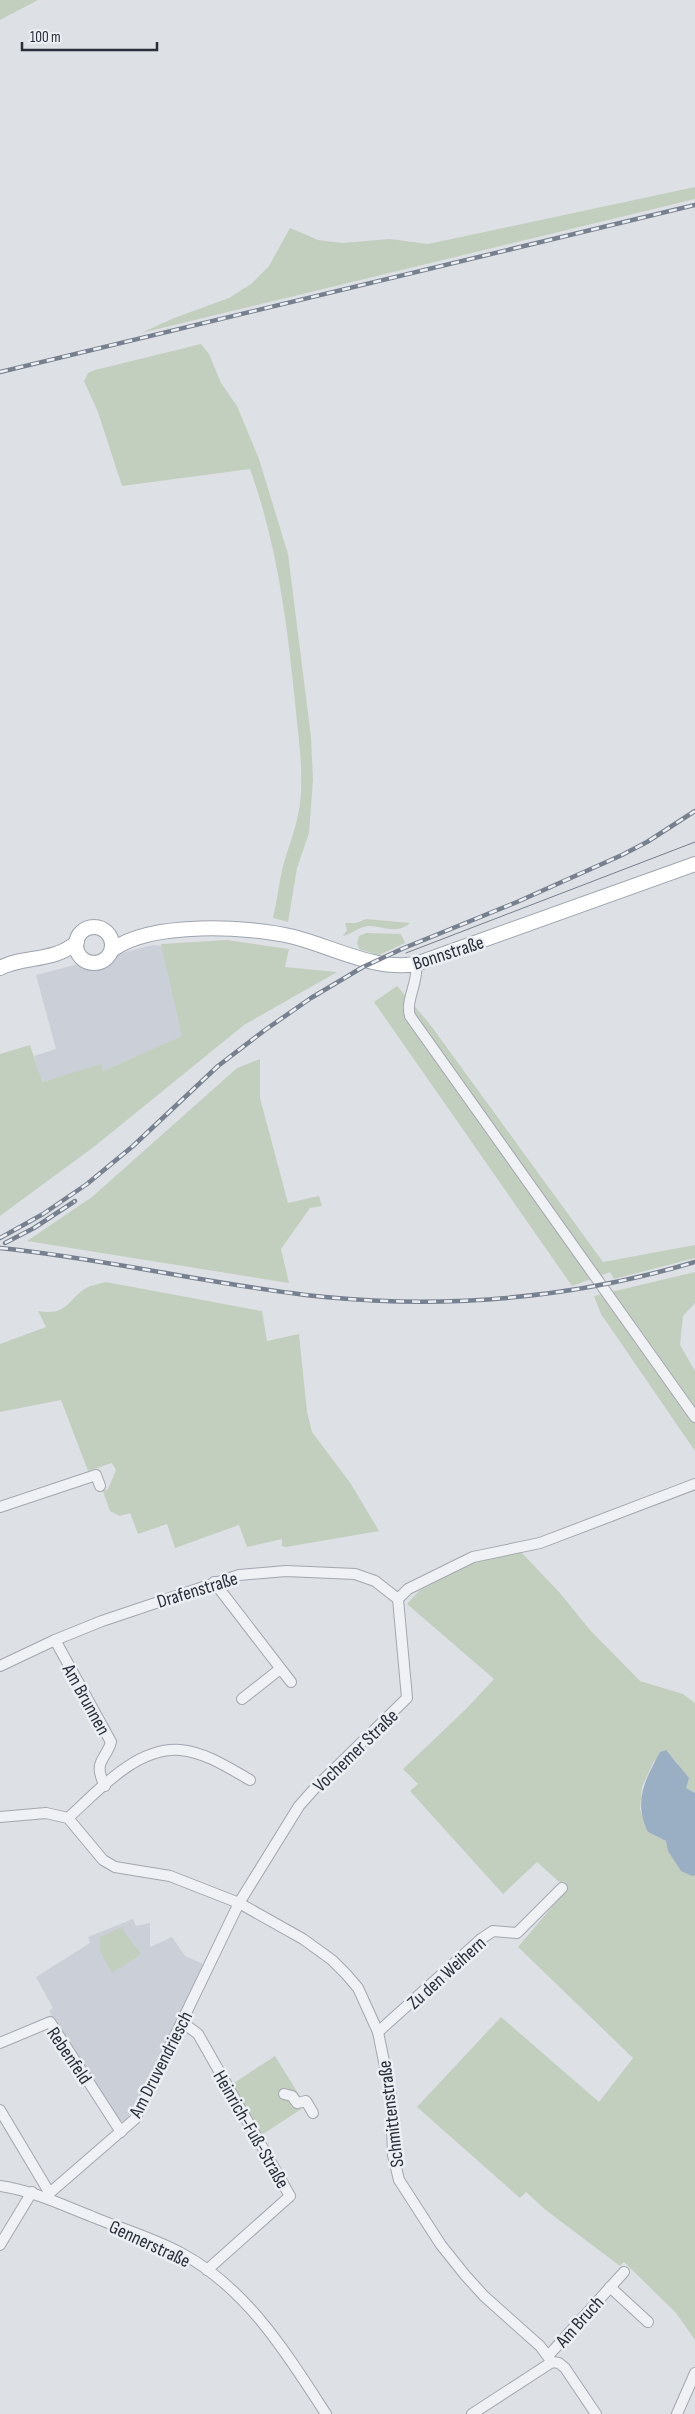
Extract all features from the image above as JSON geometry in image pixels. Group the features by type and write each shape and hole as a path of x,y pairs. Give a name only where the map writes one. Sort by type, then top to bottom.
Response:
{"main road":[{"name":"Bonnstraße","path":"112,950 133,938 160,933 230,929 292,937 392,966 416,964 695,864"},
{"path":"0,968 44,958 70,948 77,942 86,928 98,927 108,932 112,944 112,950 109,955 99,962 84,959 44,958"},
{"name":"Bonnstraße","path":"108,932 133,938"},
{"path":"77,942 78,951 84,959"}],"street":[{"path":"416,964 416,982 408,1010 410,1016 695,1417"},
{"path":"0,1507 96,1475 100,1486"},
{"path":"398,1599 408,1589 473,1557 540,1543 695,1484"},
{"name":"Drafenstraße","path":"0,1666 55,1640 214,1582 239,1575 261,1572 355,1574 375,1581 398,1599"},
{"path":"214,1582 291,1682"},
{"name":"Vochemer Straße","path":"239,1903 299,1806 407,1698 398,1599"},
{"name":"Am Brunnen","path":"55,1640 111,1742 102,1758 100,1768 105,1786"},
{"path":"242,1698 280,1669"},
{"path":"0,1818 46,1813 68,1818 132,1763 167,1750 179,1750 205,1757 250,1780"},
{"name":"Schmittenstraße","path":"68,1818 103,1860 115,1867 157,1872 239,1903 303,1939 332,1960 358,1988 378,2032 391,2096 393,2155 399,2180 440,2245 465,2274 550,2359 565,2368 595,2414"},
{"name":"Zu den Weihern","path":"378,2032 481,1939 493,1931 517,1933 562,1888"},
{"name":"Am Druvendriesch","path":"47,2194 121,2132 139,2113 239,1903"},
{"name":"Rebenfeld","path":"0,2043 50,2022 121,2132"},
{"name":"Heinrich-Fuß-Straße","path":"182,2022 198,2034 290,2196 206,2270"},
{"path":"284,2094 292,2096 297,2103 306,2101 313,2113"},
{"path":"0,2110 47,2194"},
{"name":"Gennerstraße","path":"0,2186 47,2194 182,2254 206,2270 252,2310 275,2339 326,2414"},
{"path":"0,2245 32,2192"},
{"name":"Am Bruch","path":"472,2414 550,2359 624,2272"},
{"name":"Am Bruch","path":"610,2287 648,2322"},
{"path":"677,2414 695,2373"}],"shaded area":[{"path":"153,945 162,946 183,1036 103,1071 101,1065 41,1082 34,1056 56,1049 36,975"},
{"path":"133,1919 136,1926 150,1923 150,1947 172,1937 185,1956 203,1964 134,2110 124,2121 119,2121 49,2011 53,2008 36,1977 90,1943 88,1937"}],"green space":[{"path":"0,0 38,0 0,20"},
{"path":"695,187 695,199 141,333 174,318 229,298 251,284 269,266 290,228 318,240 342,243 390,239 428,244"},
{"path":"201,344 209,354 221,383 237,406 259,459 288,554 311,737 313,780 309,833 297,868 288,922 273,918 283,866 299,812 301,791 300,753 280,584 267,526 250,469 122,486 98,412 84,381 88,373 95,370"},
{"path":"366,919 410,923 400,929 368,926 343,936 347,930 345,923 356,923"},
{"path":"366,933 401,934 405,943 379,955 359,949 357,943 359,936"},
{"path":"227,940 289,949 285,967 337,972 244,1025 95,1146 0,1216 0,1054 30,1045 42,1082 101,1064 103,1071 182,1036 161,944"},
{"path":"397,986 429,1023 603,1262 695,1245 695,1258 614,1279 610,1272 572,1286 374,1002"},
{"path":"260,1059 260,1098 288,1203 319,1196 322,1206 310,1208 281,1249 289,1283 27,1241 92,1197 237,1068"},
{"path":"695,1272 695,1303 683,1316 680,1345 695,1371 695,1451 601,1314 594,1296"},
{"path":"106,1282 262,1311 267,1341 299,1334 307,1412 312,1432 351,1484 379,1531 286,1547 282,1546 282,1539 247,1547 239,1525 175,1548 167,1524 138,1534 130,1513 120,1516 110,1511 103,1491 108,1489 116,1470 112,1463 88,1471 61,1400 0,1412 0,1344 46,1327 38,1311 48,1312 61,1309 86,1288"},
{"path":"521,1552 560,1593 590,1630 640,1681 683,1694 695,1703 695,1793 685,1788 678,1764 673,1758 654,1761 642,1787 640,1809 648,1832 666,1841 673,1857 681,1867 690,1874 695,1875 695,2340 676,2313 624,2262 620,2266 547,2211 526,2192 520,2198 417,2107 501,2017 599,2102 633,2058 518,1947 567,1889 537,1862 503,1894 410,1791 418,1784 403,1769 467,1708 494,1679 407,1604 419,1591 474,1561"},
{"path":"122,1927 125,1934 140,1953 139,1956 112,1973 100,1951 100,1937"},
{"path":"275,2056 306,2106 260,2136 231,2085"}],"water":[{"path":"666,1750 689,1778 686,1788 695,1793 695,1875 692,1876 681,1871 668,1851 666,1841 648,1832 641,1810 641,1800 646,1781 660,1752"}],"tram line":[{"path":"406,953 695,842"}],"railway":[{"path":"0,372 695,205"},
{"path":"0,1238 43,1214 87,1184 133,1146 218,1066 311,998 363,967 404,948 517,902 622,855 647,842 695,811"},
{"path":"5,1243 34,1228 75,1201"},
{"path":"0,1248 81,1259 284,1292 325,1297 419,1302 512,1298 558,1292 604,1284 695,1262"}]}
